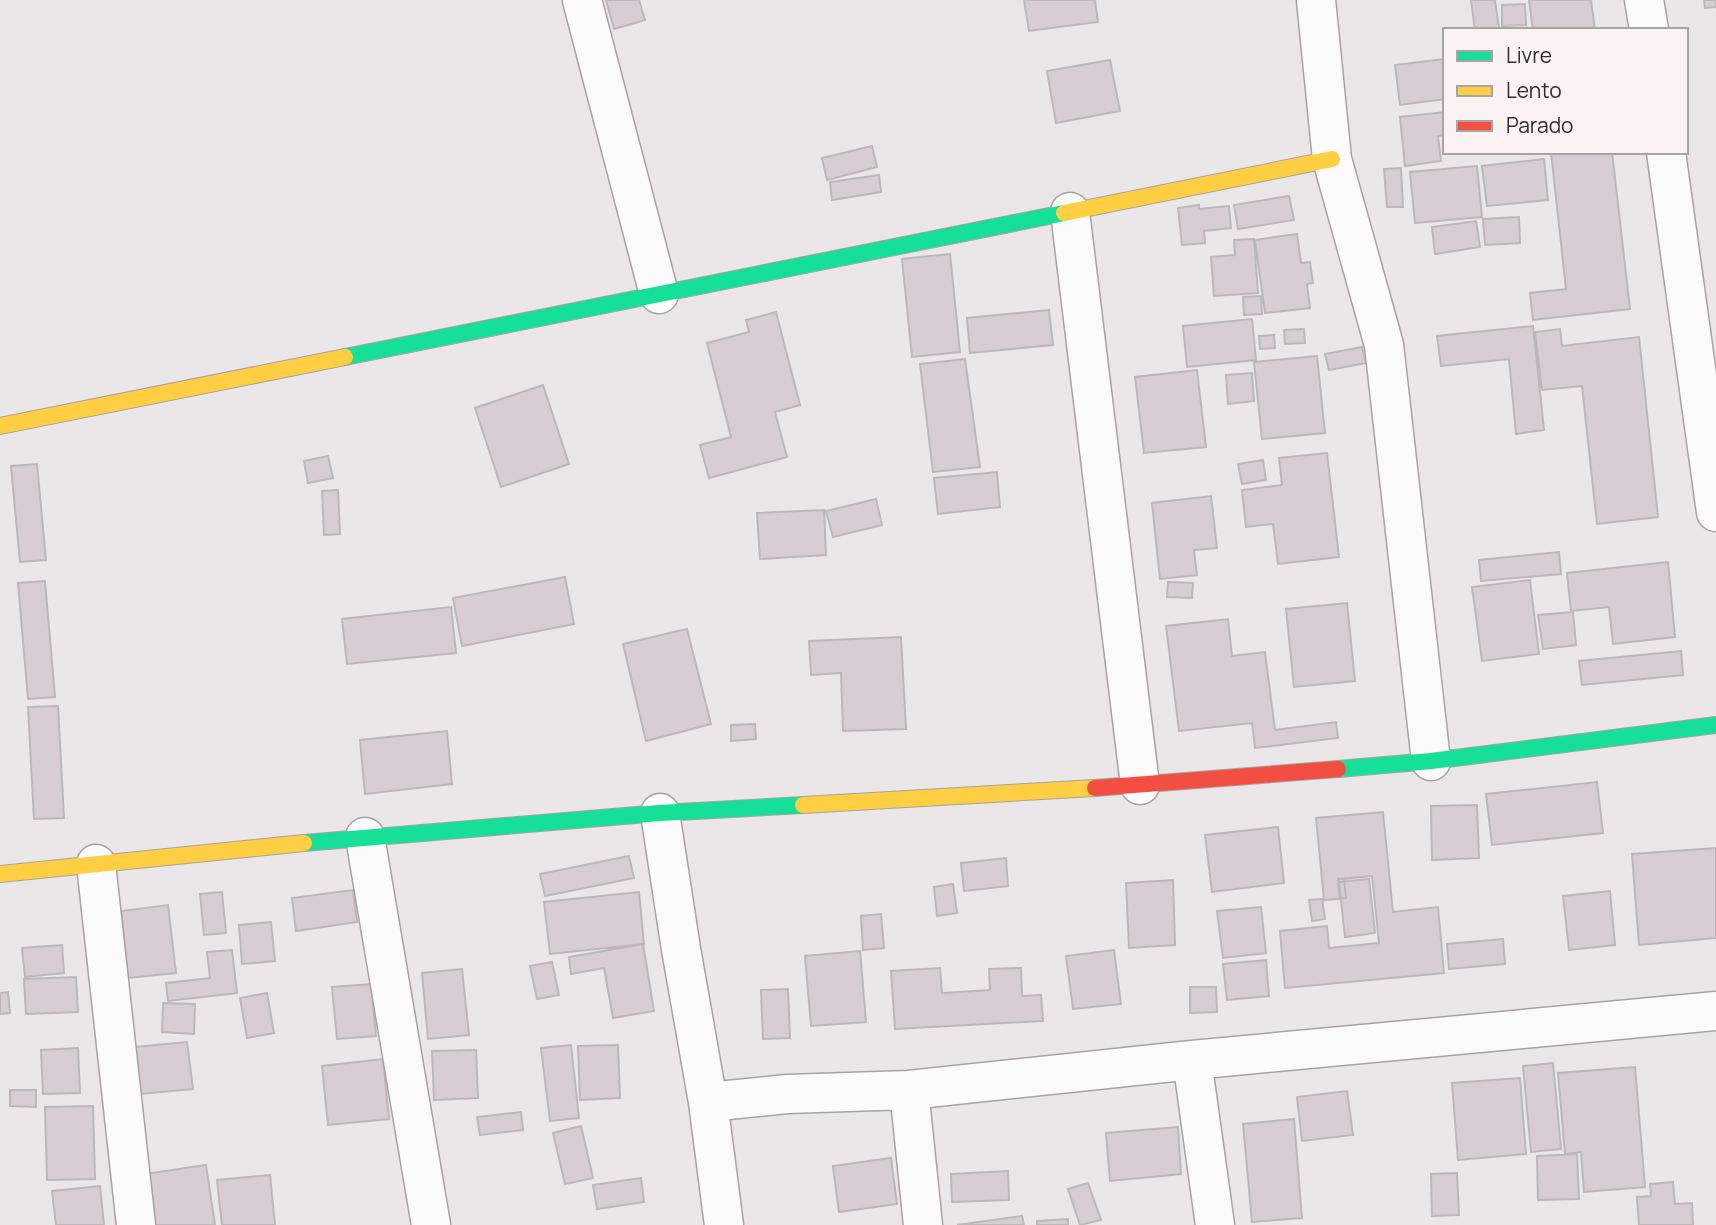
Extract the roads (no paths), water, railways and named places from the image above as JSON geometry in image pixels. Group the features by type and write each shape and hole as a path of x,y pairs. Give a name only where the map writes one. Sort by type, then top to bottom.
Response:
{"street":[{"path":"582,0 659,294"},
{"path":"1316,0 1332,159 1384,345 1431,761"},
{"path":"1644,0 1649,28"},
{"path":"1666,154 1716,512"},
{"path":"0,426 1332,159"},
{"path":"1070,212 1140,785"},
{"path":"0,874 365,837 660,813 1140,785 1431,761 1716,725"},
{"path":"660,813 708,1102 723,1225"},
{"path":"365,837 431,1225"},
{"path":"96,864 136,1225"},
{"path":"708,1102 787,1094 909,1090 1192,1059 1716,1011"},
{"path":"1192,1059 1215,1225"},
{"path":"909,1090 923,1225"}]}
